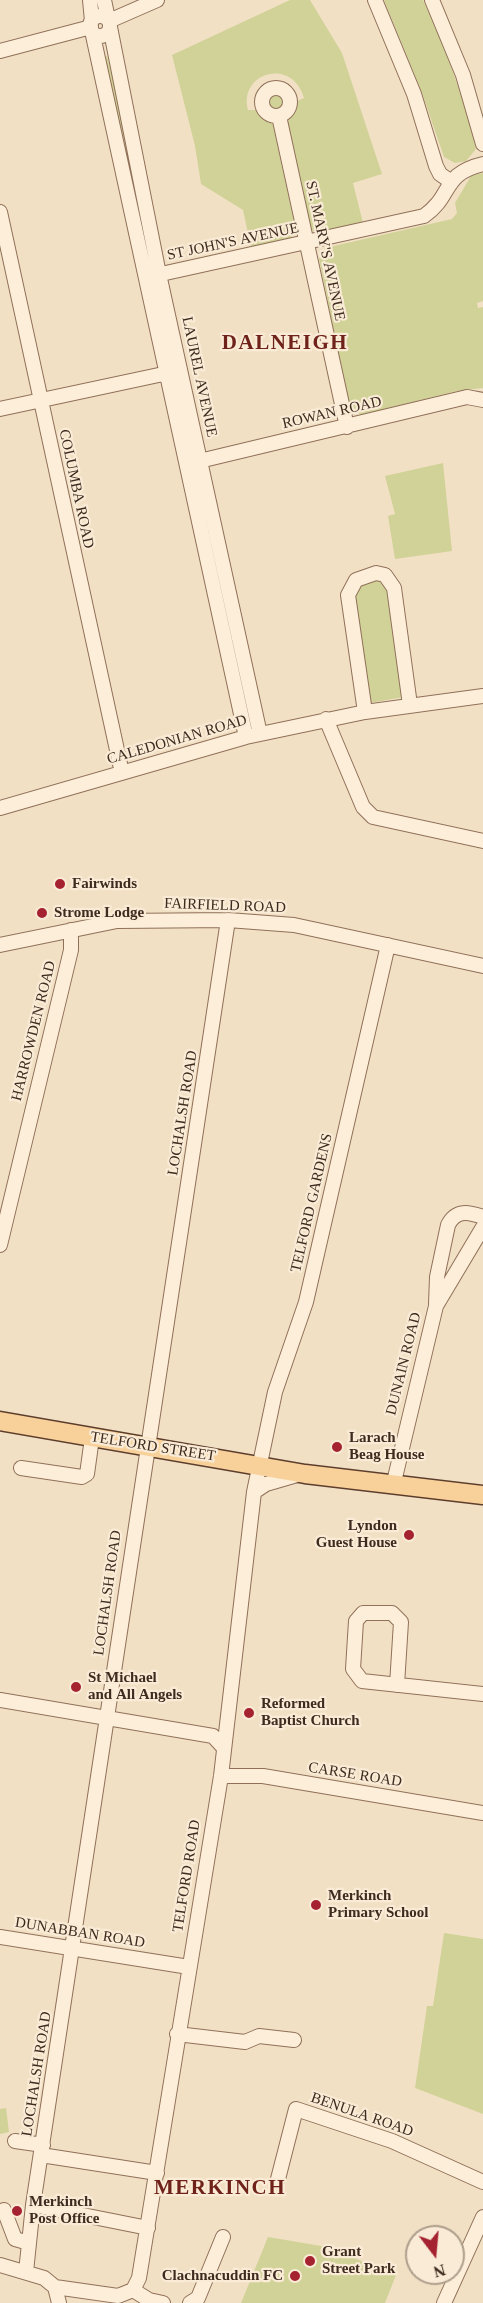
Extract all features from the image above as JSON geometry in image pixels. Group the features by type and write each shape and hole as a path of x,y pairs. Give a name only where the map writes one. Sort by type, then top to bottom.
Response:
{"main road":[{"name":"TELFORD STREET","path":"0,1421 305,1474 483,1495"}],"street":[{"name":"LAUREL AVENUE","path":"90,0 92,26 153,276 253,735"},
{"name":"LAUREL AVENUE","path":"104,0 168,373 194,462"},
{"path":"0,51 92,26 101,35 107,33 109,22 157,0"},
{"path":"375,0 410,86 436,166 447,187 459,172 483,164"},
{"path":"432,0 463,75 483,144"},
{"name":"ST. MARY'S AVENUE","path":"279,116 347,427"},
{"name":"ST JOHN'S AVENUE","path":"153,276 424,216 432,210 447,187"},
{"name":"COLUMBA ROAD","path":"0,212 122,773"},
{"path":"0,410 168,373"},
{"name":"ROWAN ROAD","path":"194,462 467,397 483,400"},
{"path":"365,712 348,596 356,580 376,573 385,575 394,588 410,705"},
{"name":"CALEDONIAN ROAD","path":"0,808 253,735 365,712 483,696"},
{"path":"326,719 363,807 373,817 483,841"},
{"name":"FAIRFIELD ROAD","path":"0,944 131,921 228,920 294,926 483,966"},
{"name":"LOCHALSH ROAD","path":"26,2272 33,2205 228,920"},
{"name":"HARROWDEN ROAD","path":"0,1245 71,950 71,930"},
{"name":"TELFORD GARDENS","path":"259,1465 275,1392 306,1302 388,945"},
{"path":"436,1306 437,1277 451,1218 464,1212 483,1217"},
{"name":"DUNAIN ROAD","path":"393,1486 436,1306 483,1227"},
{"path":"21,1468 82,1477 87,1474 92,1438"},
{"name":"TELFORD ROAD","path":"132,2290 139,2278 148,2228 177,2034 220,1776 259,1465"},
{"name":"TELFORD STREET","path":"254,1492 280,1479 305,1474"},
{"path":"398,1685 401,1622 392,1613 363,1613 356,1622 354,1673 362,1681 398,1685 483,1694"},
{"path":"0,1701 213,1736 224,1748"},
{"name":"CARSE ROAD","path":"220,1776 263,1776 483,1813"},
{"name":"DUNABBAN ROAD","path":"0,1937 189,1967"},
{"path":"177,2034 245,2042 259,2036 294,2040"},
{"name":"BENULA ROAD","path":"278,2179 296,2109 392,2141 483,2182"},
{"path":"15,2141 42,2150 157,2174"},
{"path":"33,2205 148,2228"},
{"path":"4,2210 15,2239 29,2242"},
{"path":"444,2303 483,2217"},
{"path":"190,2303 198,2298 223,2237"},
{"path":"0,2265 44,2278 55,2287 118,2296 132,2290 149,2300 163,2303"},
{"path":"55,2287 59,2303"}],"green space":[{"path":"290,0 310,0 342,53 382,174 353,183 363,223 317,233 311,229 287,124 297,101 304,98 298,85 289,77 268,74 258,79 251,87 247,97 248,110 256,110 273,125 296,231 290,238 251,247 243,210 201,184 195,146 172,55"},
{"path":"384,0 423,0 439,36 466,111 476,149 466,161 455,163 444,157 422,93"},
{"path":"107,56 114,81 150,258 105,57"},
{"path":"276,92 283,95 286,102 283,109 276,112 269,109 266,102 269,95"},
{"path":"483,173 483,301 477,303 478,308 483,307 483,388 457,391 361,415 349,405 319,259 325,248 452,219 457,213 455,203 471,176"},
{"path":"443,463 452,551 395,559 388,516 395,514 385,476"},
{"path":"377,580 387,586 404,697 369,703 355,597 359,585"},
{"path":"444,1933 483,1939 483,2114 415,2088 427,2006 433,2006"},
{"path":"6,2108 9,2132 0,2134 0,2109"},
{"name":"Grant Street Park","path":"268,2237 327,2247 396,2275 385,2303 241,2303"}],"place":[{"name":"Fairwinds","path":"60,884"},
{"name":"Strome Lodge","path":"42,913"},
{"name":"Larach Beag House","path":"337,1447"},
{"name":"Lyndon Guest House","path":"409,1535"},
{"name":"St Michael and All Angels","path":"76,1687"},
{"name":"Reformed Baptist Church","path":"249,1713"},
{"name":"Merkinch Primary School","path":"316,1905"},
{"name":"Merkinch Post Office","path":"17,2211"},
{"name":"Grant Street Park","path":"310,2261"},
{"name":"Clachnacuddin FC","path":"295,2276"}],"district":[{"name":"DALNEIGH","path":"285,344"},
{"name":"MERKINCH","path":"220,2189"}]}
